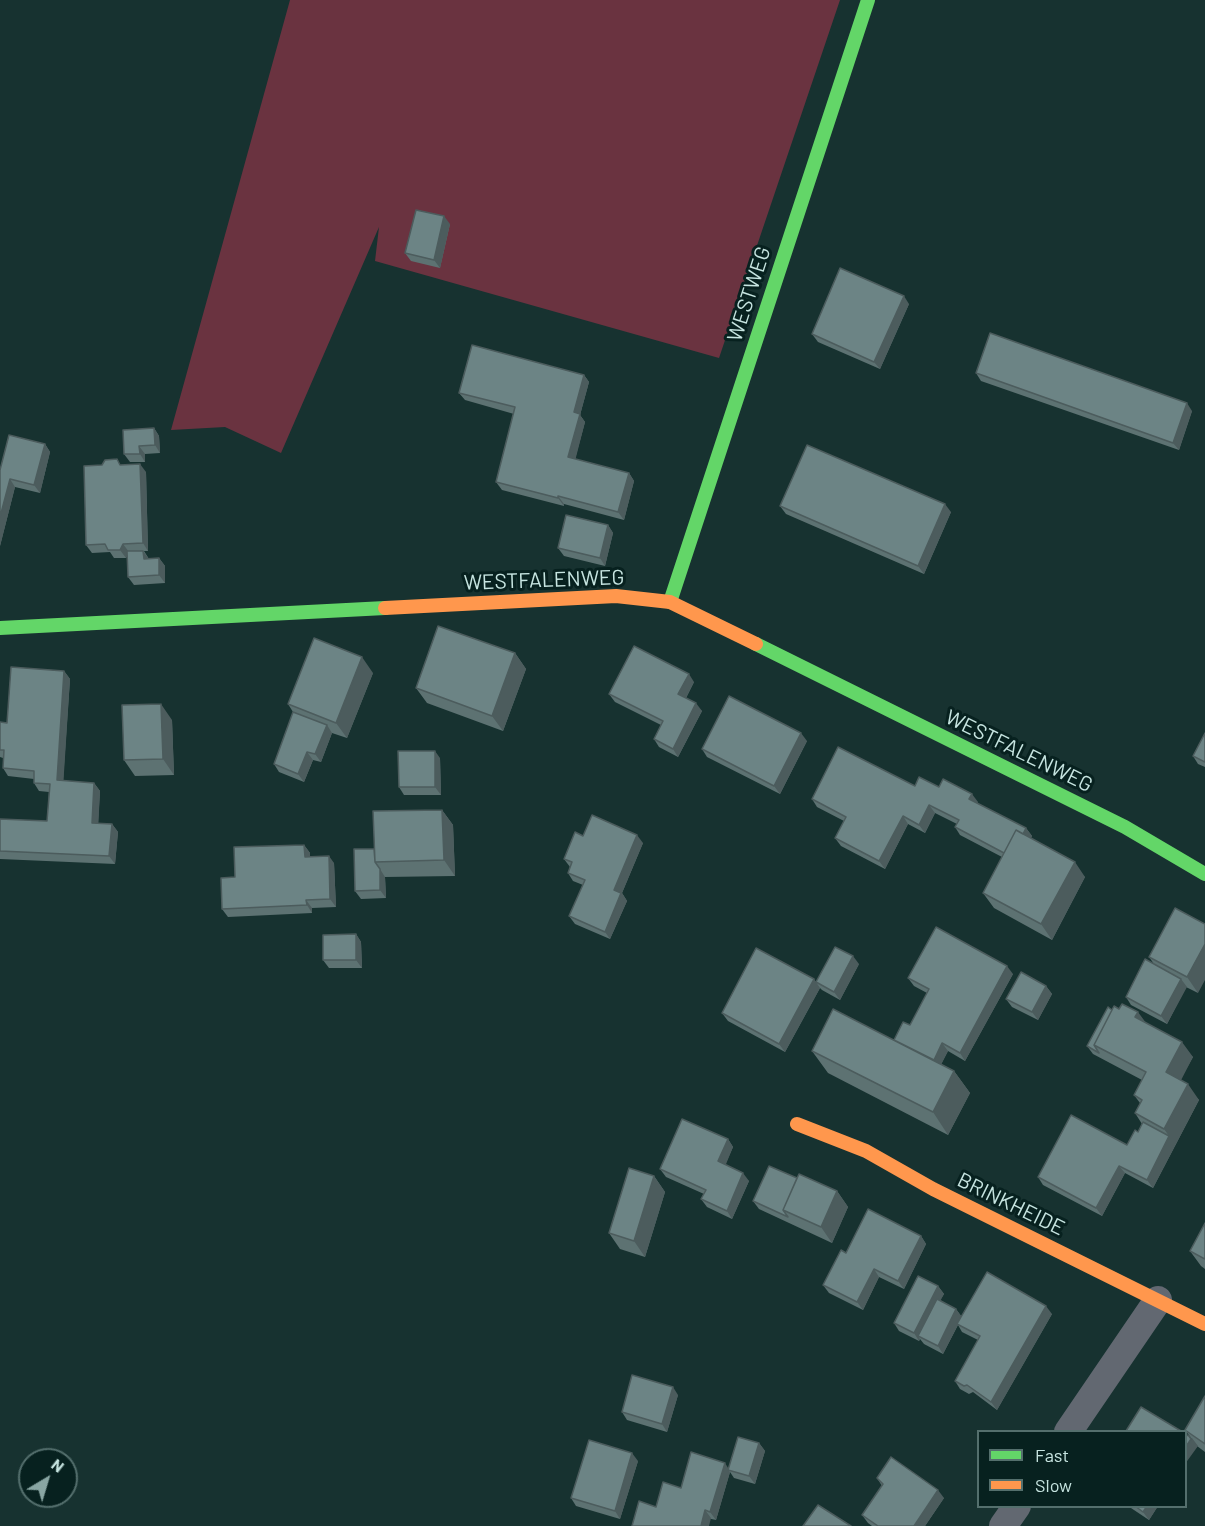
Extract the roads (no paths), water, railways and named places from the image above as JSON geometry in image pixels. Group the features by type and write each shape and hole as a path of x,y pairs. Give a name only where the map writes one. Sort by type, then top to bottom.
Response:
{"street":[{"name":"WESTWEG","path":"670,602 868,0"},
{"name":"WESTFALENWEG","path":"0,628 616,596 670,602 1125,827 1205,874"},
{"name":"BRINKHEIDE","path":"797,1124 866,1151 933,1189 1205,1324"},
{"path":"1069,1430 1158,1300"},
{"path":"1003,1526 1016,1508"}]}
